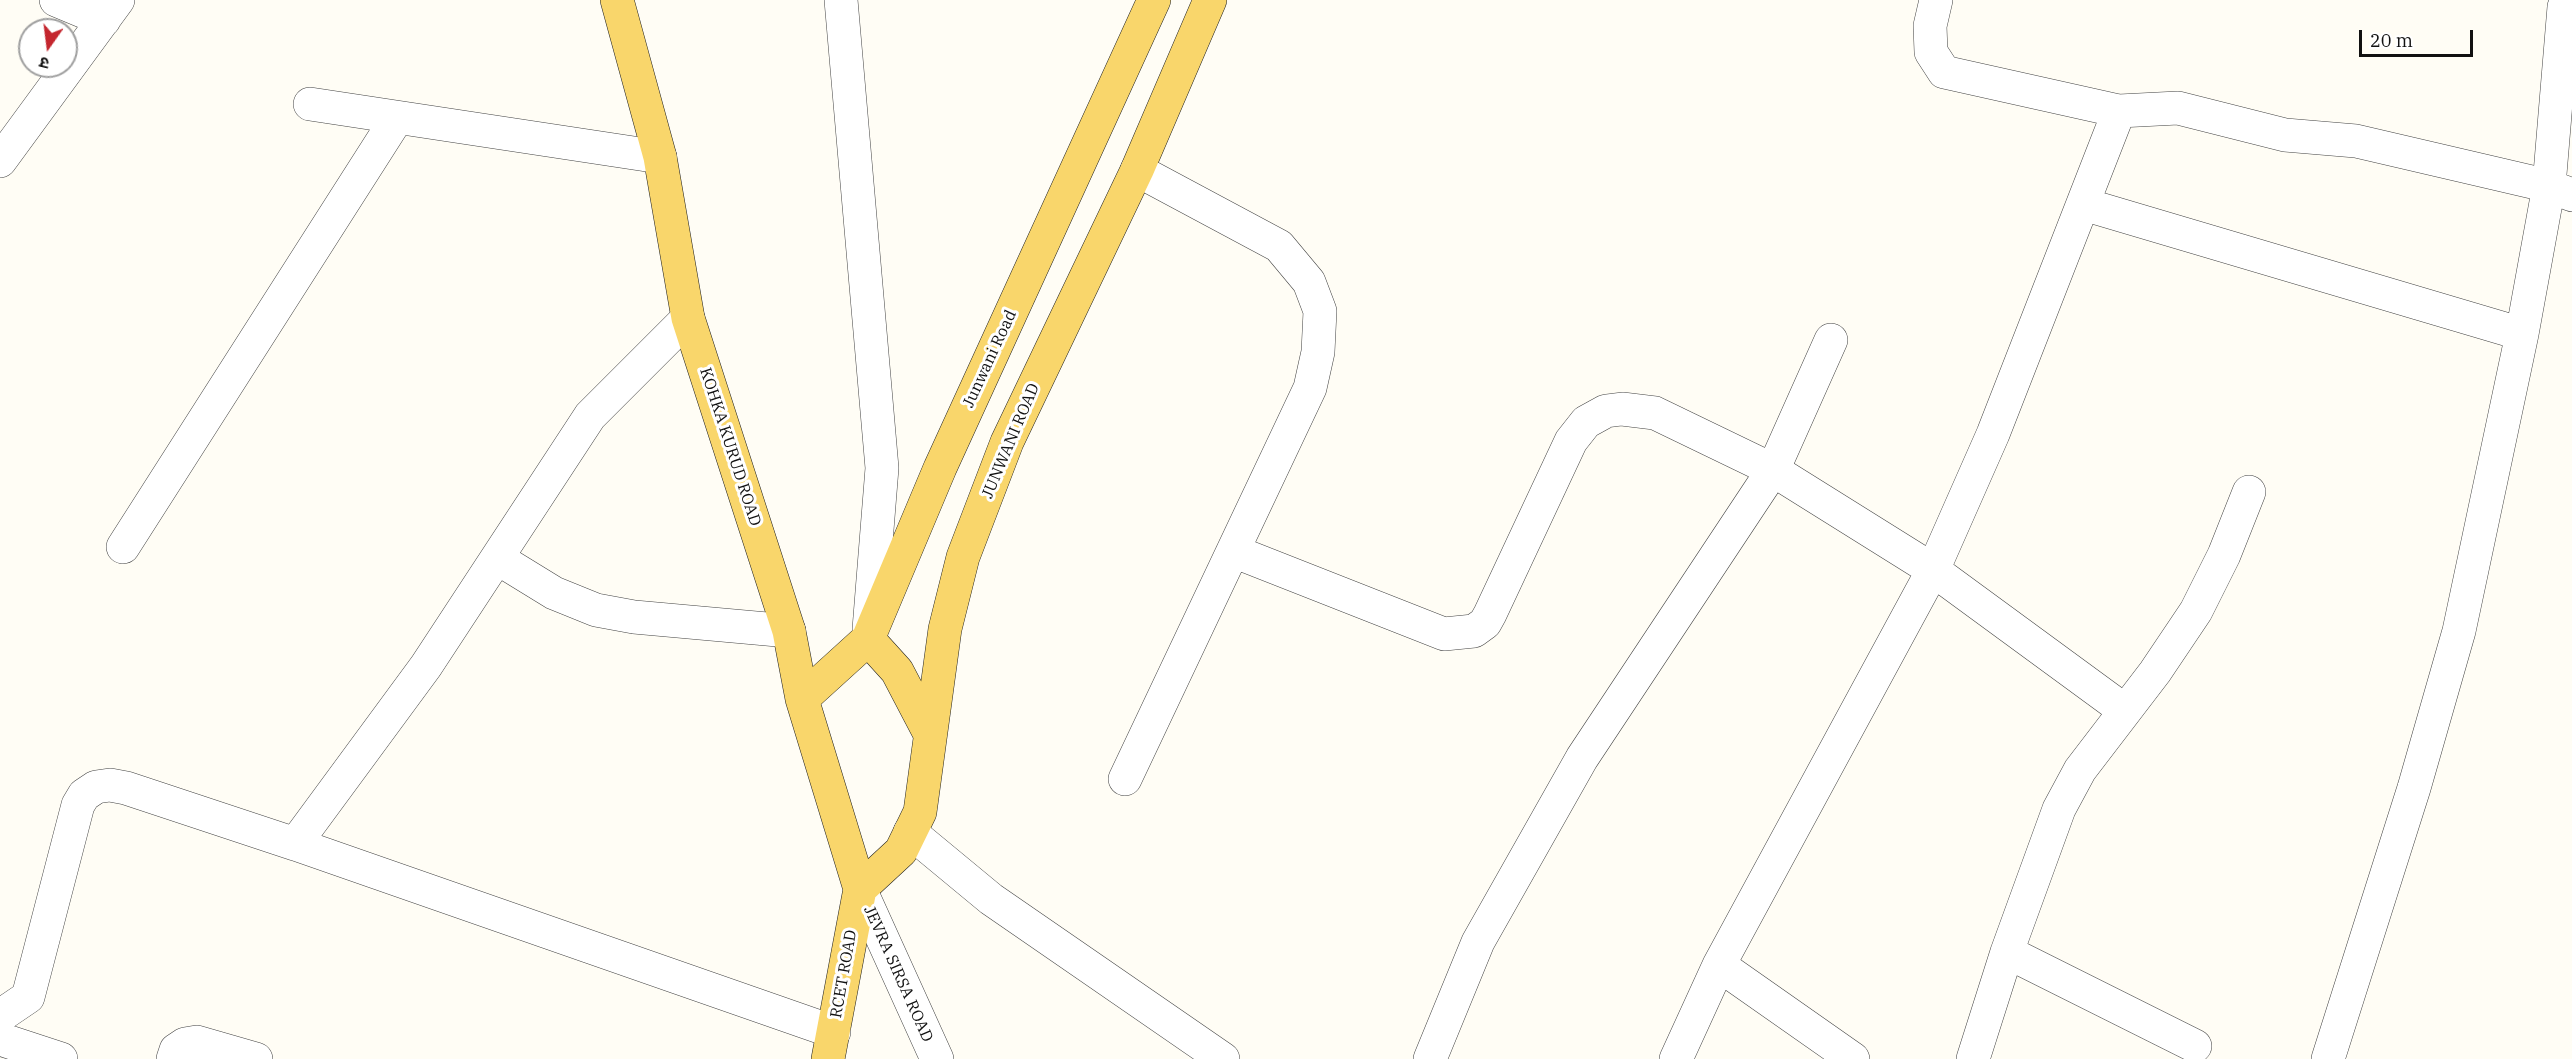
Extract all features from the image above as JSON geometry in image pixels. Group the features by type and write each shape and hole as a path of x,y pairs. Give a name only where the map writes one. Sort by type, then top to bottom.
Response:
{"main road":[{"name":"KOHKA KURUD ROAD","path":"617,0 660,157 688,318 789,631 802,699 860,889"},
{"name":"Junwani Road","path":"802,699 868,639 940,468 1154,0"},
{"name":"JUNWANI ROAD","path":"860,889 901,851 920,812 945,629 963,557 1007,442 1137,170 1210,0"},
{"path":"868,639 897,671 930,734"},
{"name":"RCET ROAD","path":"831,1045 860,889"}],"street":[{"path":"0,161 111,10 56,0"},
{"path":"841,0 882,468 868,639"},
{"path":"1936,0 1930,26 1931,52 1944,72 2119,111 2178,108 2285,135 2356,141 2561,191"},
{"path":"2328,1059 2440,703 2459,631 2522,334 2561,191 2558,6"},
{"path":"310,104 660,157"},
{"path":"1676,1059 1719,965 1933,570 1993,434 2119,111"},
{"path":"123,547 397,118"},
{"path":"1125,778 1310,388 1318,352 1320,311 1309,282 1279,246 1137,170"},
{"path":"2083,204 2522,334"},
{"path":"296,844 426,666 590,416 688,318"},
{"path":"1430,1059 1478,942 1576,768 1773,470 1831,340"},
{"path":"1233,551 1444,634 1474,632 1485,623 1571,441 1586,422 1606,411 1622,409 1655,413 1773,470 1933,570 2124,710"},
{"path":"1973,1059 2007,952 2059,809 2080,770 2124,710 2156,672 2196,611 2224,555 2249,492"},
{"path":"497,558 554,593 596,610 634,617 789,631"},
{"path":"0,1016 28,997 78,805 84,795 96,788 110,785 126,788 296,844 831,1045"},
{"path":"910,832 991,899 1223,1059"},
{"name":"JEVRA SIRSA ROAD","path":"860,889 937,1059"},
{"path":"2007,952 2195,1046"},
{"path":"1719,965 1853,1059"},
{"path":"0,1039 61,1059"},
{"path":"173,1059 176,1050 185,1044 197,1042 256,1059"}]}
